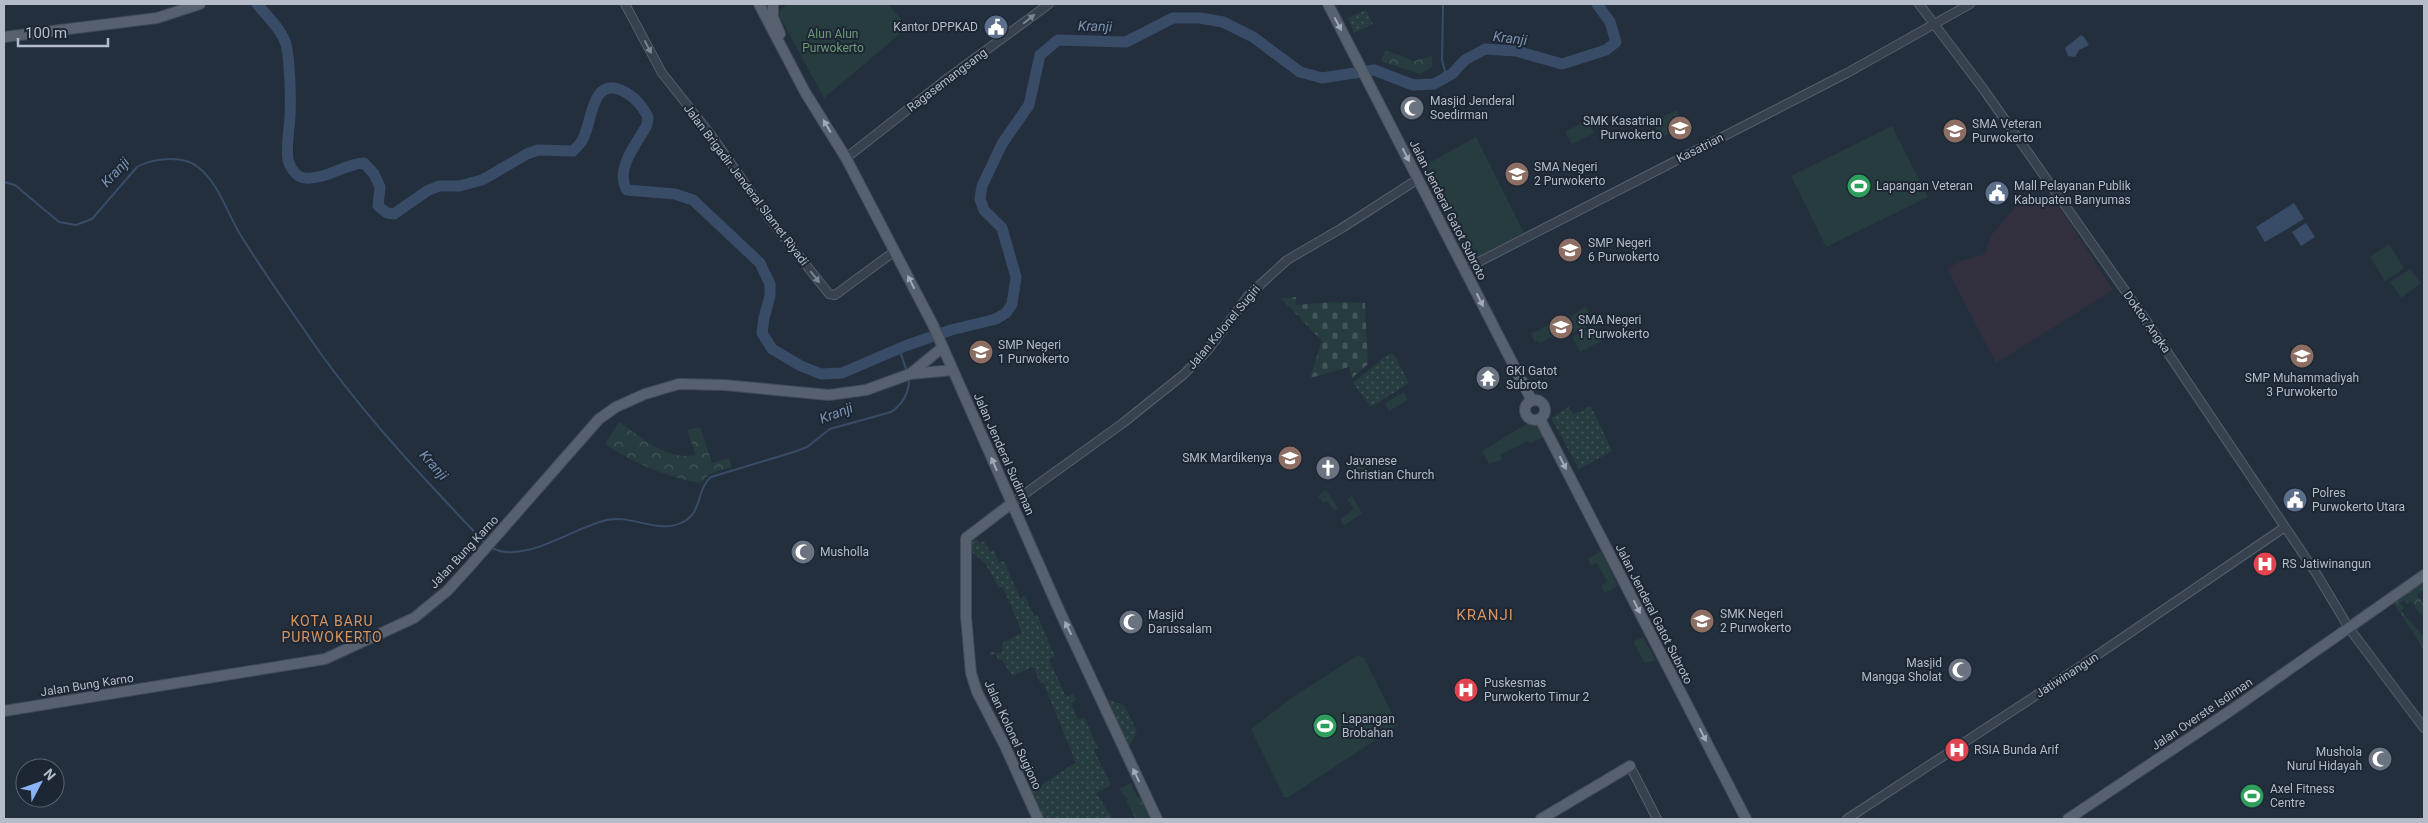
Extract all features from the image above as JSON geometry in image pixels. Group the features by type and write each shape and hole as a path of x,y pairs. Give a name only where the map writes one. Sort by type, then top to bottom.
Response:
{"main road":[{"path":"4,36 157,18 200,4"},
{"name":"Jalan Jenderal Sudirman","path":"759,4 772,33 804,92 846,158 933,325 1012,503 1157,819"},
{"name":"Jalan Jenderal Gatot Subroto","path":"1328,4 1532,400 1539,401 1544,406 1545,413 1540,419 1746,819"},
{"name":"Jalan Jenderal Sudirman","path":"771,5 777,30 814,97 814,105"},
{"path":"907,375 942,345"},
{"path":"907,375 953,370"},
{"name":"Jalan Bung Karno","path":"4,711 325,659 414,618 447,591 599,419 616,407 645,394 679,384 702,384 828,395 849,394 907,375"},
{"name":"Jalan Kolonel Sugiono","path":"1012,503 966,538 966,617 970,669 977,692 1005,746 1038,819"},
{"name":"Jalan Overste Isdiman","path":"2068,819 2424,576"},
{"path":"1541,819 1630,766"}],"street":[{"name":"Jalan Brigadir Jenderal Slamet Riyadi","path":"625,4 662,73 723,151 769,218 829,294 835,295 895,251"},
{"name":"Ragasemangsang","path":"846,158 948,78 1049,4"},
{"name":"Doktor Angka","path":"1919,4 1984,90 2145,319 2285,527 2349,628 2424,728"},
{"name":"Kasatrian","path":"1464,269 1847,73 1970,4"},
{"name":"Jalan Kolonel Sugiri","path":"1012,503 1123,422 1183,375 1208,350 1248,296 1287,260 1342,228 1418,179"},
{"name":"Jatiwinangun","path":"1847,819 2087,662 2285,527"},
{"path":"1630,766 1657,819"}],"shaded area":[{"path":"2053,197 2113,290 1996,363 1947,269 1961,261 1985,254 1990,237 2015,207 2039,204"}],"green space":[{"name":"Alun Alun Purwokerto","path":"787,4 888,4 908,27 824,98 780,17 780,11"},
{"path":"1366,10 1373,24 1354,33 1348,18"},
{"path":"1386,50 1414,61 1432,56 1432,67 1420,74 1381,61"},
{"path":"1676,110 1684,125 1661,138 1653,122"},
{"path":"1587,120 1594,133 1572,144 1565,132"},
{"name":"Lapangan Veteran","path":"1892,126 1928,197 1826,247 1791,176"},
{"path":"1476,137 1524,233 1472,260 1464,254 1422,167"},
{"path":"2389,244 2404,268 2385,281 2370,257"},
{"path":"2410,269 2421,283 2401,298 2390,282"},
{"path":"1296,297 1296,305 1333,302 1365,303 1368,364 1352,378 1349,367 1310,378 1322,341 1281,298"},
{"path":"1586,307 1594,323 1571,334 1563,320"},
{"path":"1550,324 1556,334 1540,343 1538,340 1535,342 1531,334"},
{"path":"1595,324 1603,340 1580,352 1572,337"},
{"path":"1388,354 1394,354 1409,383 1371,407 1353,383"},
{"path":"1404,392 1408,400 1389,411 1385,403"},
{"path":"1591,406 1612,451 1579,469 1551,418 1569,407 1573,415"},
{"path":"619,422 645,441 665,451 685,456 696,455 687,430 700,427 712,463 729,458 732,467 710,474 701,483 651,469 605,444"},
{"path":"1528,423 1538,427 1544,436 1530,444 1528,441 1500,455 1502,460 1489,464 1482,451"},
{"path":"1361,459 1368,472 1355,481 1347,465"},
{"path":"1326,490 1338,508 1334,511 1327,501 1323,503 1318,496"},
{"path":"1352,496 1362,513 1344,526 1340,519 1354,509 1347,499"},
{"path":"972,535 980,543 984,541 990,552 994,550 999,563 1004,561 1020,598 1025,596 1034,616 1037,615 1055,656 1049,659 1066,697 1073,694 1076,700 1071,703 1078,720 1084,717 1098,748 1094,750 1111,785 1096,793 1113,819 1038,819 1025,791 1045,783 1076,763 1043,682 1040,683 1034,668 1032,667 1012,676 1002,659 999,660 995,654 985,657 990,655 990,652 1002,653 1003,642 1022,633 1003,587 999,588 985,563 972,552 965,554"},
{"path":"1601,551 1618,586 1605,593 1601,586 1607,582 1597,563 1591,566 1588,558"},
{"path":"2424,578 2424,589 2417,595 2424,605 2424,616 2420,614 2411,601 2407,604 2404,600 2400,603 2404,608 2401,611 2424,635 2424,650 2393,602"},
{"path":"1643,637 1656,660 1645,663 1634,644 1634,641"},
{"name":"Lapangan Brobahan","path":"1358,655 1364,658 1398,725 1289,797 1284,797 1251,729 1290,699"},
{"path":"1107,699 1124,705 1137,731 1129,747"},
{"path":"1131,783 1147,819 1143,819 1119,789"},
{"path":"1135,796 1143,799 1150,819 1136,819 1126,801"}],"water":[{"path":"2081,35 2089,45 2079,50 2075,57 2068,56 2065,48"},
{"path":"2294,203 2304,219 2265,242 2256,227"},
{"path":"2306,223 2315,237 2301,246 2292,232"}],"waterway":[{"name":"Kranji","path":"257,4 277,28 286,44 290,91 287,155 292,169 302,178 312,178 364,163 374,174 380,187 378,206 387,213 394,214 427,191 439,186 459,186 482,180 527,154 538,150 573,151 584,137 593,108 600,94 612,88 630,95 640,104 648,117 647,125 625,165 623,174 627,190 675,194 693,200 760,263 770,284 770,296 762,333 772,349 801,366 821,374 842,373 905,346 951,330 996,319 1006,313 1012,304 1016,277 1002,228 984,210 980,199 982,186 1002,144 1029,105 1040,55 1058,40 1126,42 1173,18 1200,18 1223,22 1253,37 1300,72 1322,78 1374,70 1413,85 1434,84 1452,74 1465,60 1485,49 1516,51 1562,64 1606,50 1616,42 1610,22 1597,4"},
{"path":"1441,80 1445,71 1442,60 1443,4"},
{"name":"Kranji","path":"4,182 15,185 59,222 76,225 92,219 137,167 168,159 192,163 198,167 217,189 240,234 325,360 368,415 486,544"},
{"name":"Kranji","path":"899,348 907,372"},
{"name":"Kranji","path":"492,548 505,552 519,552 549,543 607,520 626,520 656,526 675,525 685,521 697,506 703,487 711,477 797,451 807,447 830,429 891,412 899,406 904,398 908,389 909,379"}],"place":[{"name":"Kantor DPPKAD","path":"996,27"},
{"name":"Masjid Jenderal Soedirman","path":"1412,108"},
{"name":"SMK Kasatrian Purwokerto","path":"1680,128"},
{"name":"SMA Veteran Purwokerto","path":"1955,131"},
{"name":"SMA Negeri 2 Purwokerto","path":"1517,174"},
{"name":"Lapangan Veteran","path":"1859,186"},
{"name":"Mall Pelayanan Publik Kabupaten Banyumas","path":"1997,193"},
{"name":"SMP Negeri 6 Purwokerto","path":"1570,250"},
{"name":"SMA Negeri 1 Purwokerto","path":"1561,327"},
{"name":"SMP Negeri 1 Purwokerto","path":"981,352"},
{"name":"SMP Muhammadiyah 3 Purwokerto","path":"2302,356"},
{"name":"GKI Gatot Subroto","path":"1488,378"},
{"name":"SMK Mardikenya","path":"1290,458"},
{"name":"Javanese Christian Church","path":"1328,468"},
{"name":"Polres Purwokerto Utara","path":"2295,500"},
{"name":"Musholla","path":"803,552"},
{"name":"RS Jatiwinangun","path":"2265,564"},
{"name":"SMK Negeri 2 Purwokerto","path":"1702,621"},
{"name":"Masjid Darussalam","path":"1131,622"},
{"name":"Masjid Mangga Sholat","path":"1960,670"},
{"name":"Puskesmas Purwokerto Timur 2","path":"1466,690"},
{"name":"Lapangan Brobahan","path":"1325,726"},
{"name":"RSIA Bunda Arif","path":"1957,750"},
{"name":"Mushola Nurul Hidayah","path":"2380,759"},
{"name":"Axel Fitness Centre","path":"2252,796"}],"district":[{"name":"KRANJI","path":"1485,615"},
{"name":"KOTA BARU PURWOKERTO","path":"332,630"}]}
